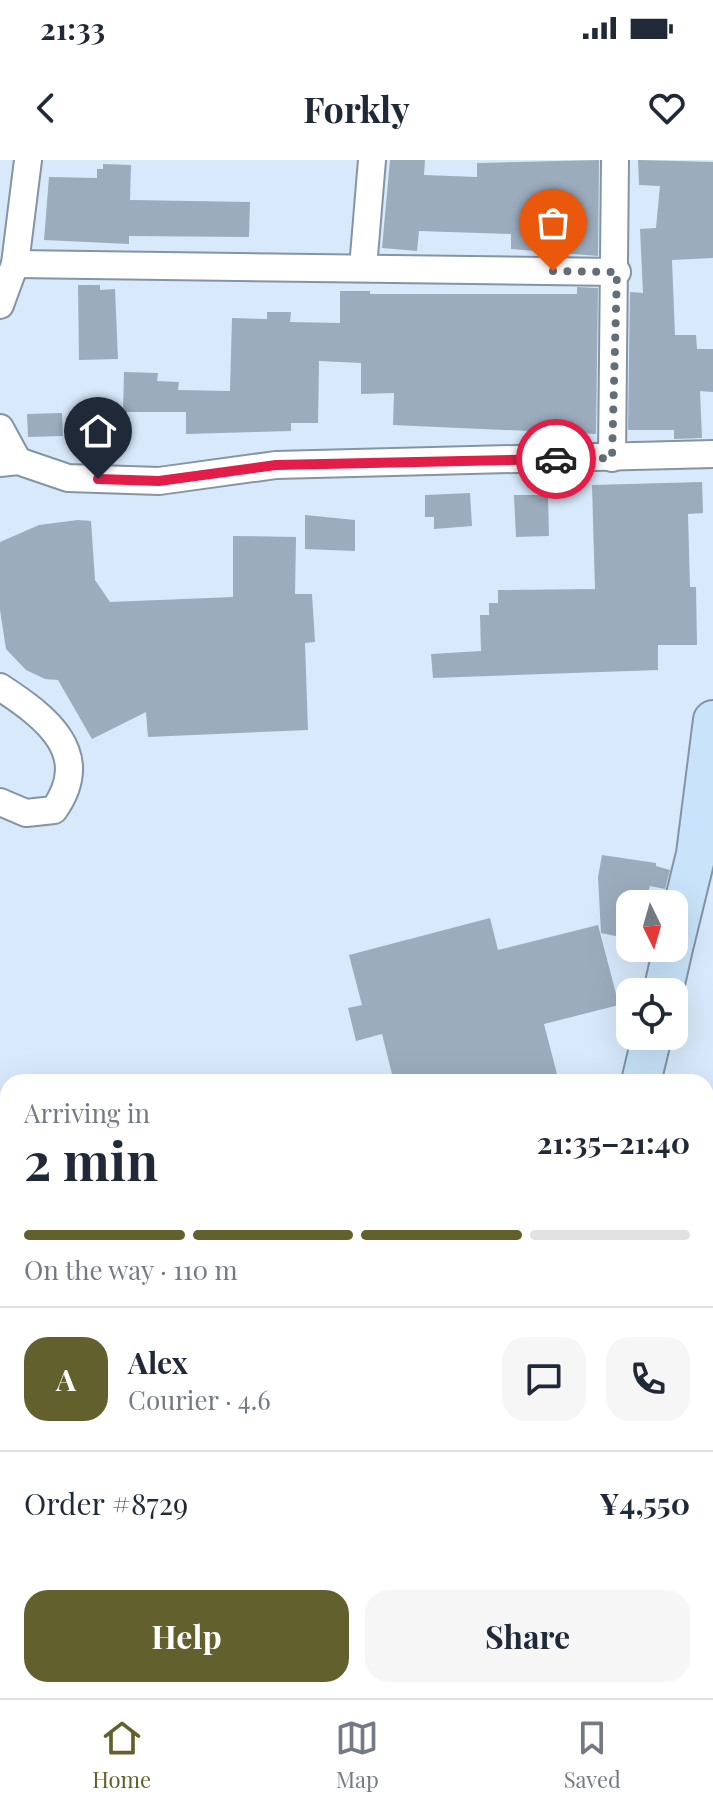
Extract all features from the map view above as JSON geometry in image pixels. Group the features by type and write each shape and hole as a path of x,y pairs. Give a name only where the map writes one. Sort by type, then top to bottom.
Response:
{"main road":[{"path":"687,890 696,854 713,720"},
{"path":"643,1074 649,1050"}],"street":[{"path":"0,305 15,264 28,160"},
{"path":"363,268 372,160"},
{"path":"612,458 617,272 615,160"},
{"path":"15,264 617,272"},
{"path":"0,428 9,462 68,478 159,481 276,465 713,454"},
{"path":"0,687 34,709 57,732 70,762 67,791 54,810 26,813 0,802"}],"building":[{"path":"390,160 425,160 424,175 477,177 477,163 599,160 598,256 511,249 511,234 419,231 417,251 382,248"},
{"path":"638,160 713,162 713,258 672,260 675,335 696,335 697,349 713,349 713,392 700,391 702,438 674,439 674,430 628,430 630,292 643,293 640,229 656,228 660,186 639,185"},
{"path":"103,164 131,165 130,200 250,202 249,237 129,236 129,244 44,240 49,177 97,178 97,169 103,169"},
{"path":"78,285 100,285 100,290 115,289 118,359 79,360"},
{"path":"577,287 598,288 596,434 393,425 394,393 361,394 361,363 319,361 318,423 291,423 291,431 186,434 186,412 123,412 124,372 158,373 157,381 179,382 178,390 230,391 232,318 267,319 267,312 291,312 290,322 340,323 340,291 370,291 370,294 577,294"},
{"path":"62,413 63,436 28,437 27,414"},
{"path":"702,482 703,513 688,514 690,587 696,587 697,645 658,645 658,670 433,678 431,654 481,651 480,615 489,615 489,603 498,603 498,590 595,589 592,485"},
{"path":"470,493 472,526 434,529 434,517 425,517 425,495"},
{"path":"514,495 548,495 549,536 516,537"},
{"path":"305,515 355,520 355,551 305,549"},
{"path":"91,521 95,580 110,602 233,597 233,536 296,537 295,594 312,594 315,642 305,643 308,730 148,737 146,712 92,739 58,680 45,679 26,670 6,649 0,610 0,542 39,525"},
{"path":"602,855 656,863 656,866 670,870 665,889 650,886 649,890 616,890 616,936 601,933 598,877"},
{"path":"490,918 498,950 598,925 616,994 616,1006 544,1024 557,1074 392,1074 382,1034 356,1041 348,1008 362,1005 349,955"}],"way so far":[{"path":"553,271 617,272 612,458 556,459"}],"route":[{"path":"98,479 159,481 276,465 556,459"}]}
